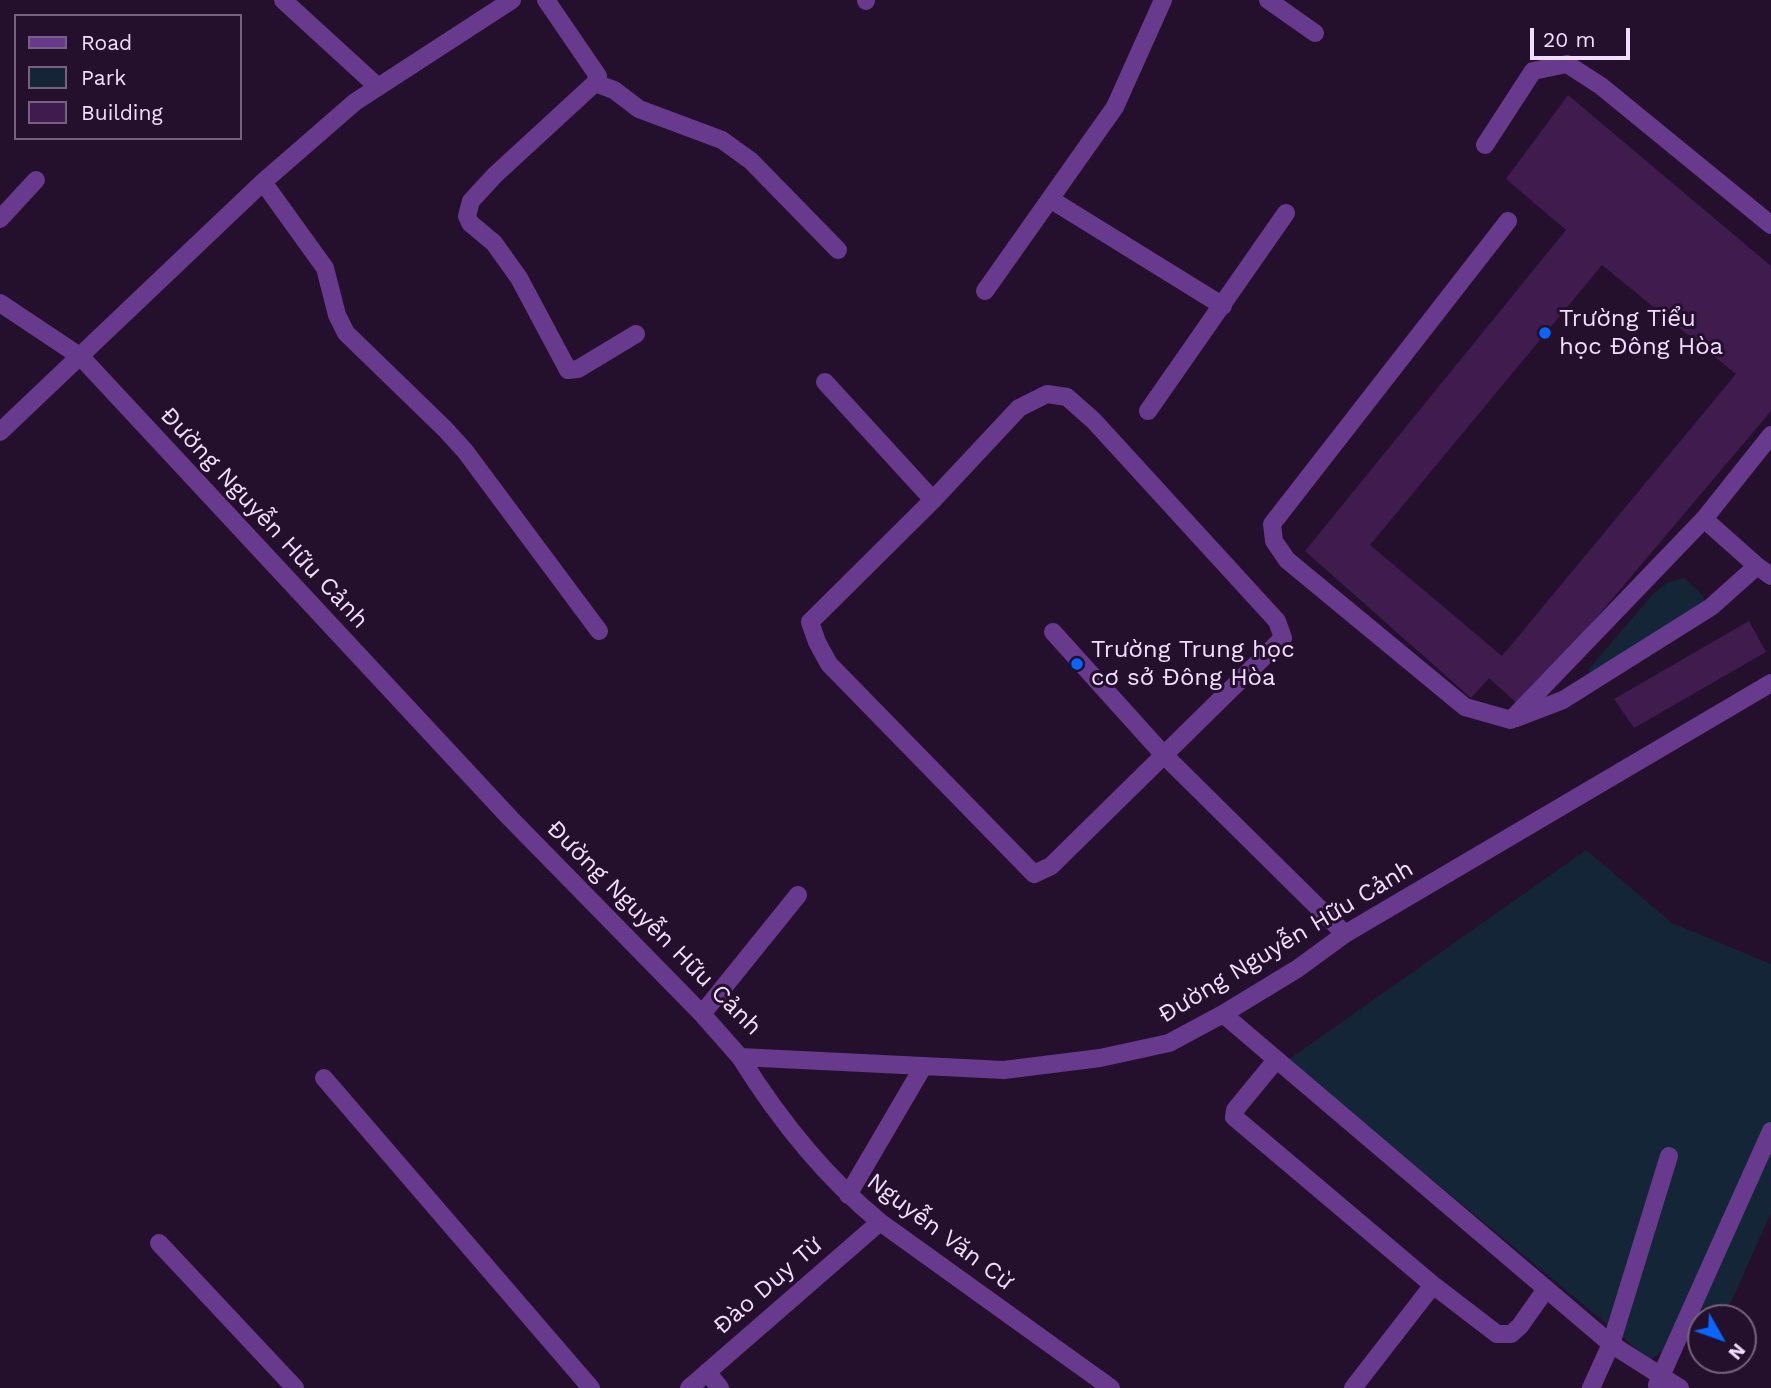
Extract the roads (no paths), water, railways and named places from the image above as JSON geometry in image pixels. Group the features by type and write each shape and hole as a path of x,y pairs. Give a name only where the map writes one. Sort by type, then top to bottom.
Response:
{"street":[{"path":"283,0 378,87"},
{"path":"0,432 262,183 355,102 512,0"},
{"path":"546,0 597,76 595,83 471,201 467,216 470,223 494,243 519,278 568,370 578,369 636,334"},
{"path":"985,291 1115,107 1163,0"},
{"path":"1268,0 1315,33"},
{"path":"1485,145 1533,71 1567,64 1601,86 1771,225"},
{"path":"595,83 614,90 639,109 722,139 751,161 838,250"},
{"path":"0,219 36,180"},
{"path":"262,183 325,268 337,315 346,333 446,429 465,451 600,631"},
{"path":"1050,199 1223,306"},
{"path":"1148,411 1286,213"},
{"path":"1508,220 1272,524 1274,541 1287,559 1465,707 1511,720 1563,700 1764,571 1704,519"},
{"name":"Đường Nguyễn Hữu Cảnh","path":"0,303 80,357 501,808 702,1014 740,1057 1004,1070 1100,1058 1169,1043 1297,969 1345,934 1771,683"},
{"path":"825,382 933,500"},
{"path":"1046,394 1067,397 1094,421 1277,621 1283,638 1051,866 1034,874 829,664 810,622 933,500 1019,408 1046,394"},
{"path":"1511,720 1704,519 1771,435"},
{"path":"1053,632 1163,754 1345,934"},
{"path":"702,1014 797,895"},
{"path":"1223,1014 1611,1344 1658,1382 1680,1388"},
{"name":"Nguyễn Văn Cừ","path":"740,1057 768,1102 848,1195 880,1222 1111,1388"},
{"path":"1276,1060 1235,1110 1234,1117 1433,1285 1497,1334 1511,1334 1520,1326 1546,1289"},
{"path":"848,1195 923,1067"},
{"path":"324,1078 591,1388"},
{"path":"1658,1382 1771,1131"},
{"path":"1591,1388 1611,1344 1669,1156"},
{"name":"Đào Duy Từ","path":"688,1388 880,1222"},
{"path":"159,1243 295,1388"},
{"path":"1353,1388 1433,1285"},
{"path":"707,1372 720,1388"}],"place":[{"name":"Trường Tiểu học Đông Hòa","path":"1545,333"},
{"name":"Trường Trung học cơ sở Đông Hòa","path":"1077,664"}]}
